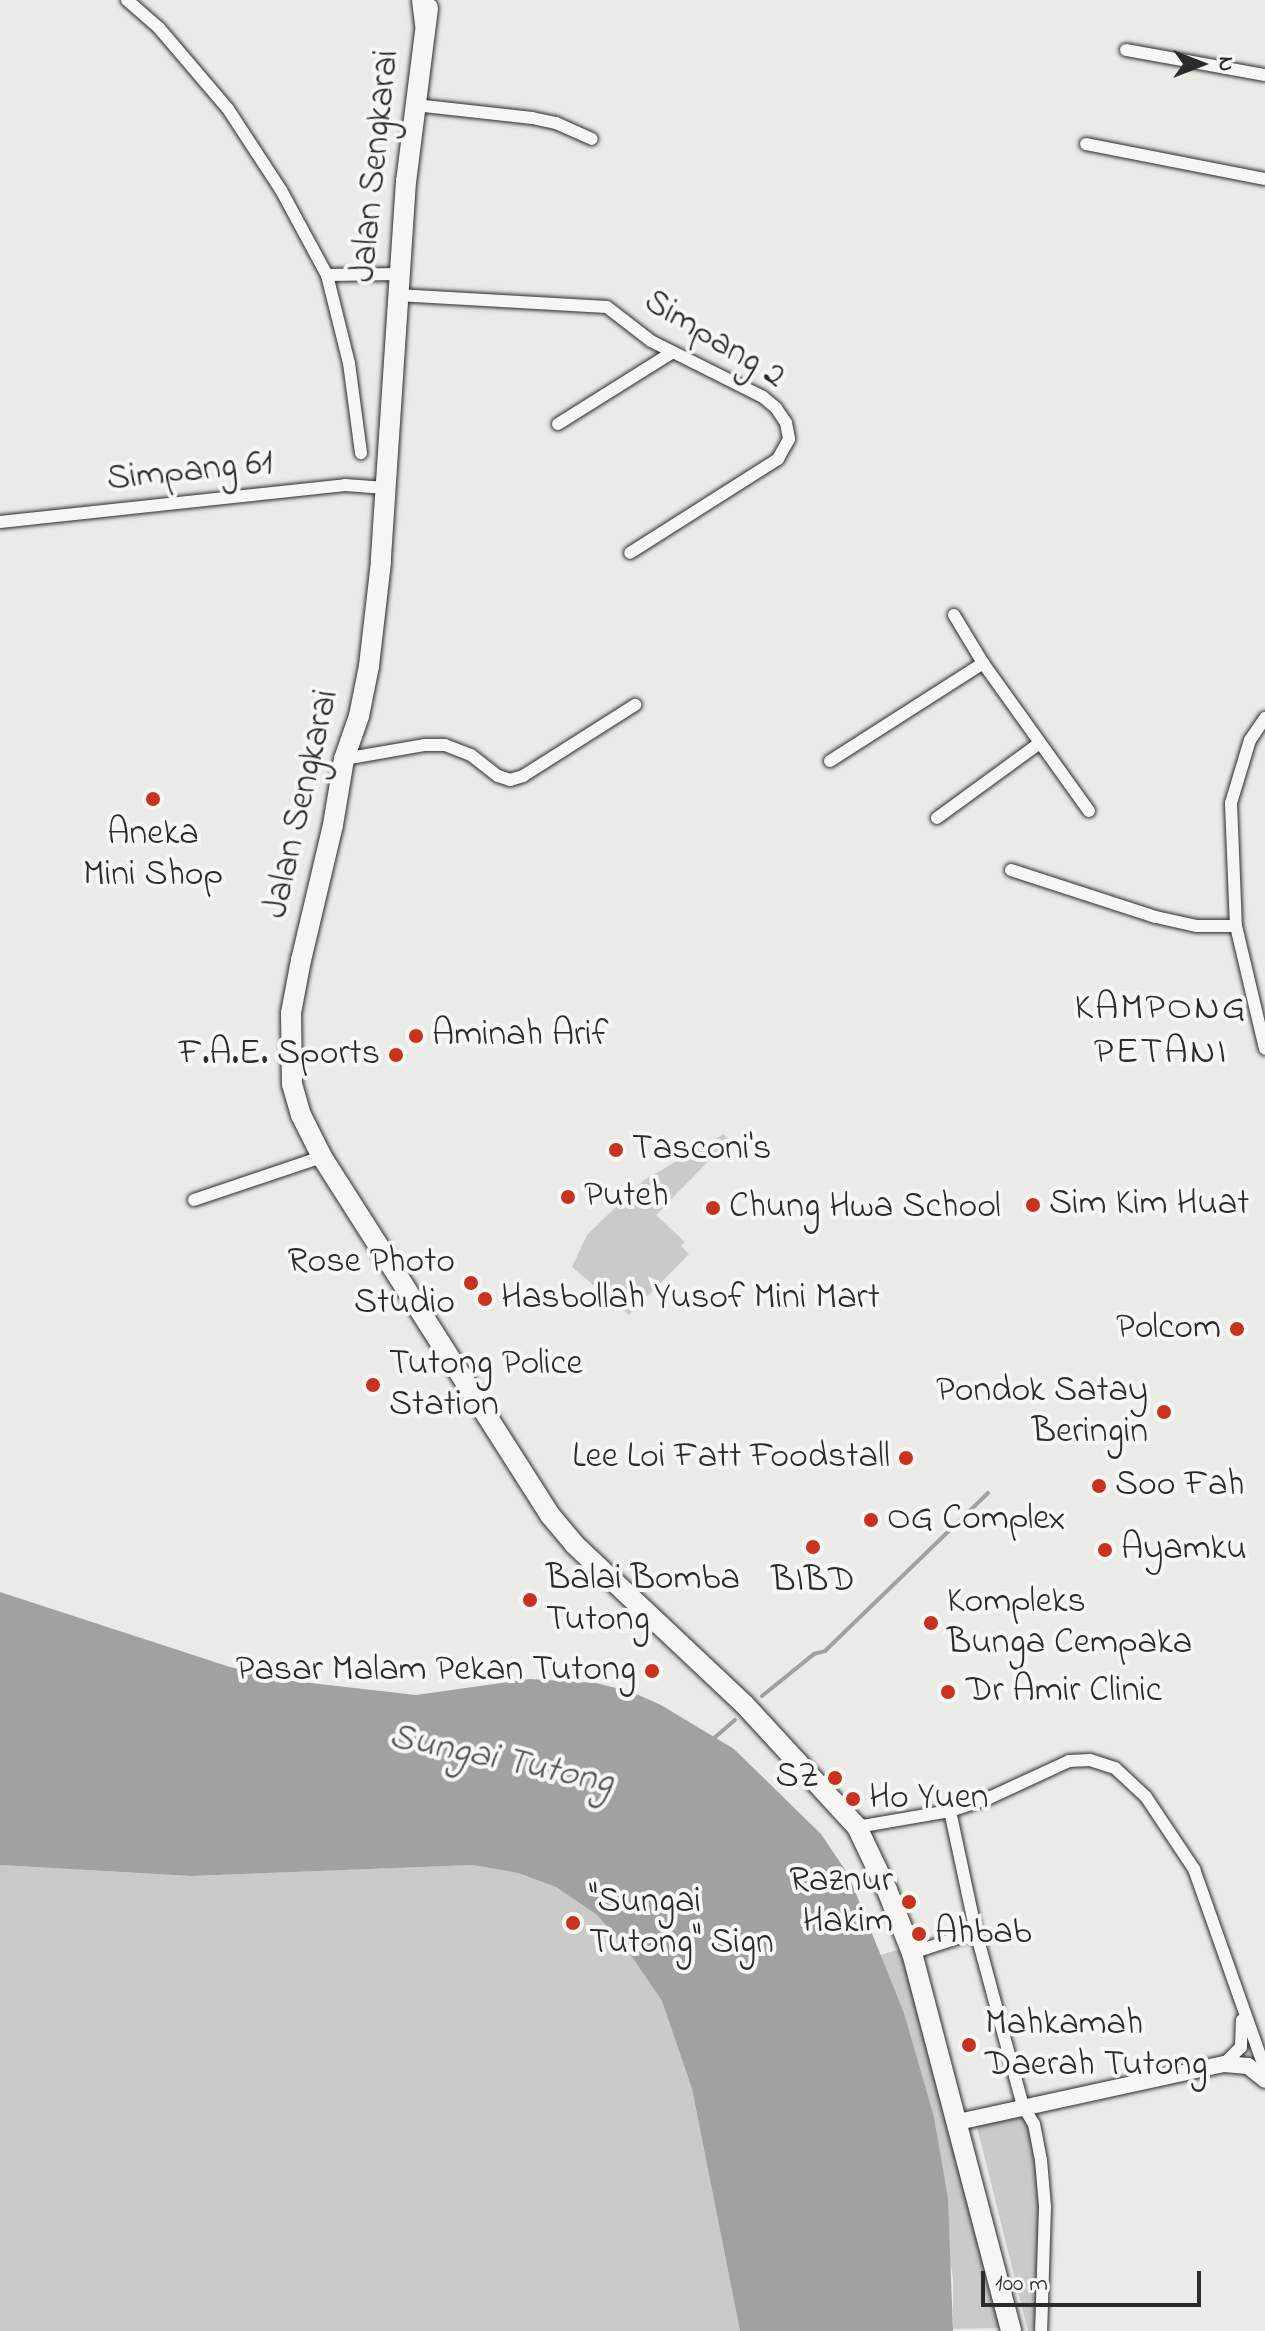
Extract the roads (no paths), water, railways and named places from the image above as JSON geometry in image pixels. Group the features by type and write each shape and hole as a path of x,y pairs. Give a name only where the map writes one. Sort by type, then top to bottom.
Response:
{"main road":[{"path":"422,0 425,24"},
{"name":"Jalan Sengkarai","path":"429,0 415,105 397,295 386,488 369,666 359,716 344,759 291,1013 292,1084 301,1115 322,1157 520,1472 574,1544 738,1697 857,1827 912,1953 1011,2331"}],"street":[{"path":"127,0 159,28 228,109 281,190 327,275 349,363 361,453"},
{"path":"1126,50 1265,75"},
{"path":"415,105 532,118 556,123 592,139"},
{"path":"1086,144 1265,179"},
{"path":"327,275 399,274"},
{"name":"Simpang 2","path":"397,295 607,307 671,353 763,397 776,408 786,423 789,439 778,459 630,553"},
{"path":"558,424 671,353"},
{"name":"Simpang 61","path":"0,522 345,485 386,488"},
{"path":"954,615 983,663 1089,811"},
{"path":"830,761 872,731 983,663"},
{"path":"344,759 424,745 445,745 471,755 498,776 510,780 523,776 635,705"},
{"path":"1265,718 1250,740 1231,803 1236,926 1265,1049"},
{"path":"937,818 1040,743"},
{"path":"1011,870 1156,917 1197,926 1236,926"},
{"path":"194,1200 322,1157"},
{"path":"857,1827 950,1811 989,1798 1069,1761 1090,1760 1115,1768 1146,1797 1194,1869 1215,1923 1241,2009 1265,2069"},
{"path":"950,1811 976,1932 1023,2106 1034,2124 1045,2207 1041,2331"},
{"path":"912,1953 976,1932"},
{"path":"1224,2064 1241,2047 1241,2009"},
{"path":"958,2122 1224,2064 1248,2066 1265,2080"}],"water":[{"name":"Sungai Tutong","path":"0,1592 230,1667 293,1681 416,1695 530,1679 596,1683 632,1692 661,1705 734,1749 821,1834 848,1874 904,2013 934,2117 948,2199 953,2331 740,2331 692,2089 662,2001 628,1951 597,1915 556,1887 518,1873 473,1865 191,1876 0,1865"}],"waterway":[{"path":"762,1696 814,1654 825,1651 988,1493"},
{"path":"713,1739 735,1720"}],"place":[{"name":"Aneka Mini Shop","path":"153,799"},
{"name":"Aminah Arif","path":"416,1036"},
{"name":"F.A.E. Sports","path":"396,1055"},
{"name":"Tasconi's","path":"616,1150"},
{"name":"Puteh","path":"568,1197"},
{"name":"Sim Kim Huat","path":"1033,1205"},
{"name":"Chung Hwa School","path":"713,1208"},
{"name":"Rose Photo Studio","path":"471,1283"},
{"name":"Hasbollah Yusof Mini Mart","path":"485,1299"},
{"name":"Polcom","path":"1237,1329"},
{"name":"Tutong Police Station","path":"373,1385"},
{"name":"Pondok Satay Beringin","path":"1164,1412"},
{"name":"Lee Loi Fatt Foodstall","path":"906,1458"},
{"name":"Soo Fah","path":"1099,1486"},
{"name":"OG Complex","path":"871,1520"},
{"name":"BIBD","path":"813,1547"},
{"name":"Ayamku","path":"1105,1550"},
{"name":"Balai Bomba Tutong","path":"530,1600"},
{"name":"Kompleks Bunga Cempaka","path":"931,1623"},
{"name":"Pasar Malam Pekan Tutong","path":"652,1671"},
{"name":"Dr Amir Clinic","path":"948,1692"},
{"name":"SZ","path":"835,1778"},
{"name":"Ho Yuen","path":"853,1799"},
{"name":"Raznur Hakim","path":"909,1902"},
{"name":"\"Sungai Tutong\" Sign","path":"573,1923"},
{"name":"Ahbab","path":"919,1934"},
{"name":"Mahkamah Daerah Tutong","path":"969,2045"}],"district":[{"name":"KAMPONG PETANI","path":"1161,1032"}]}
